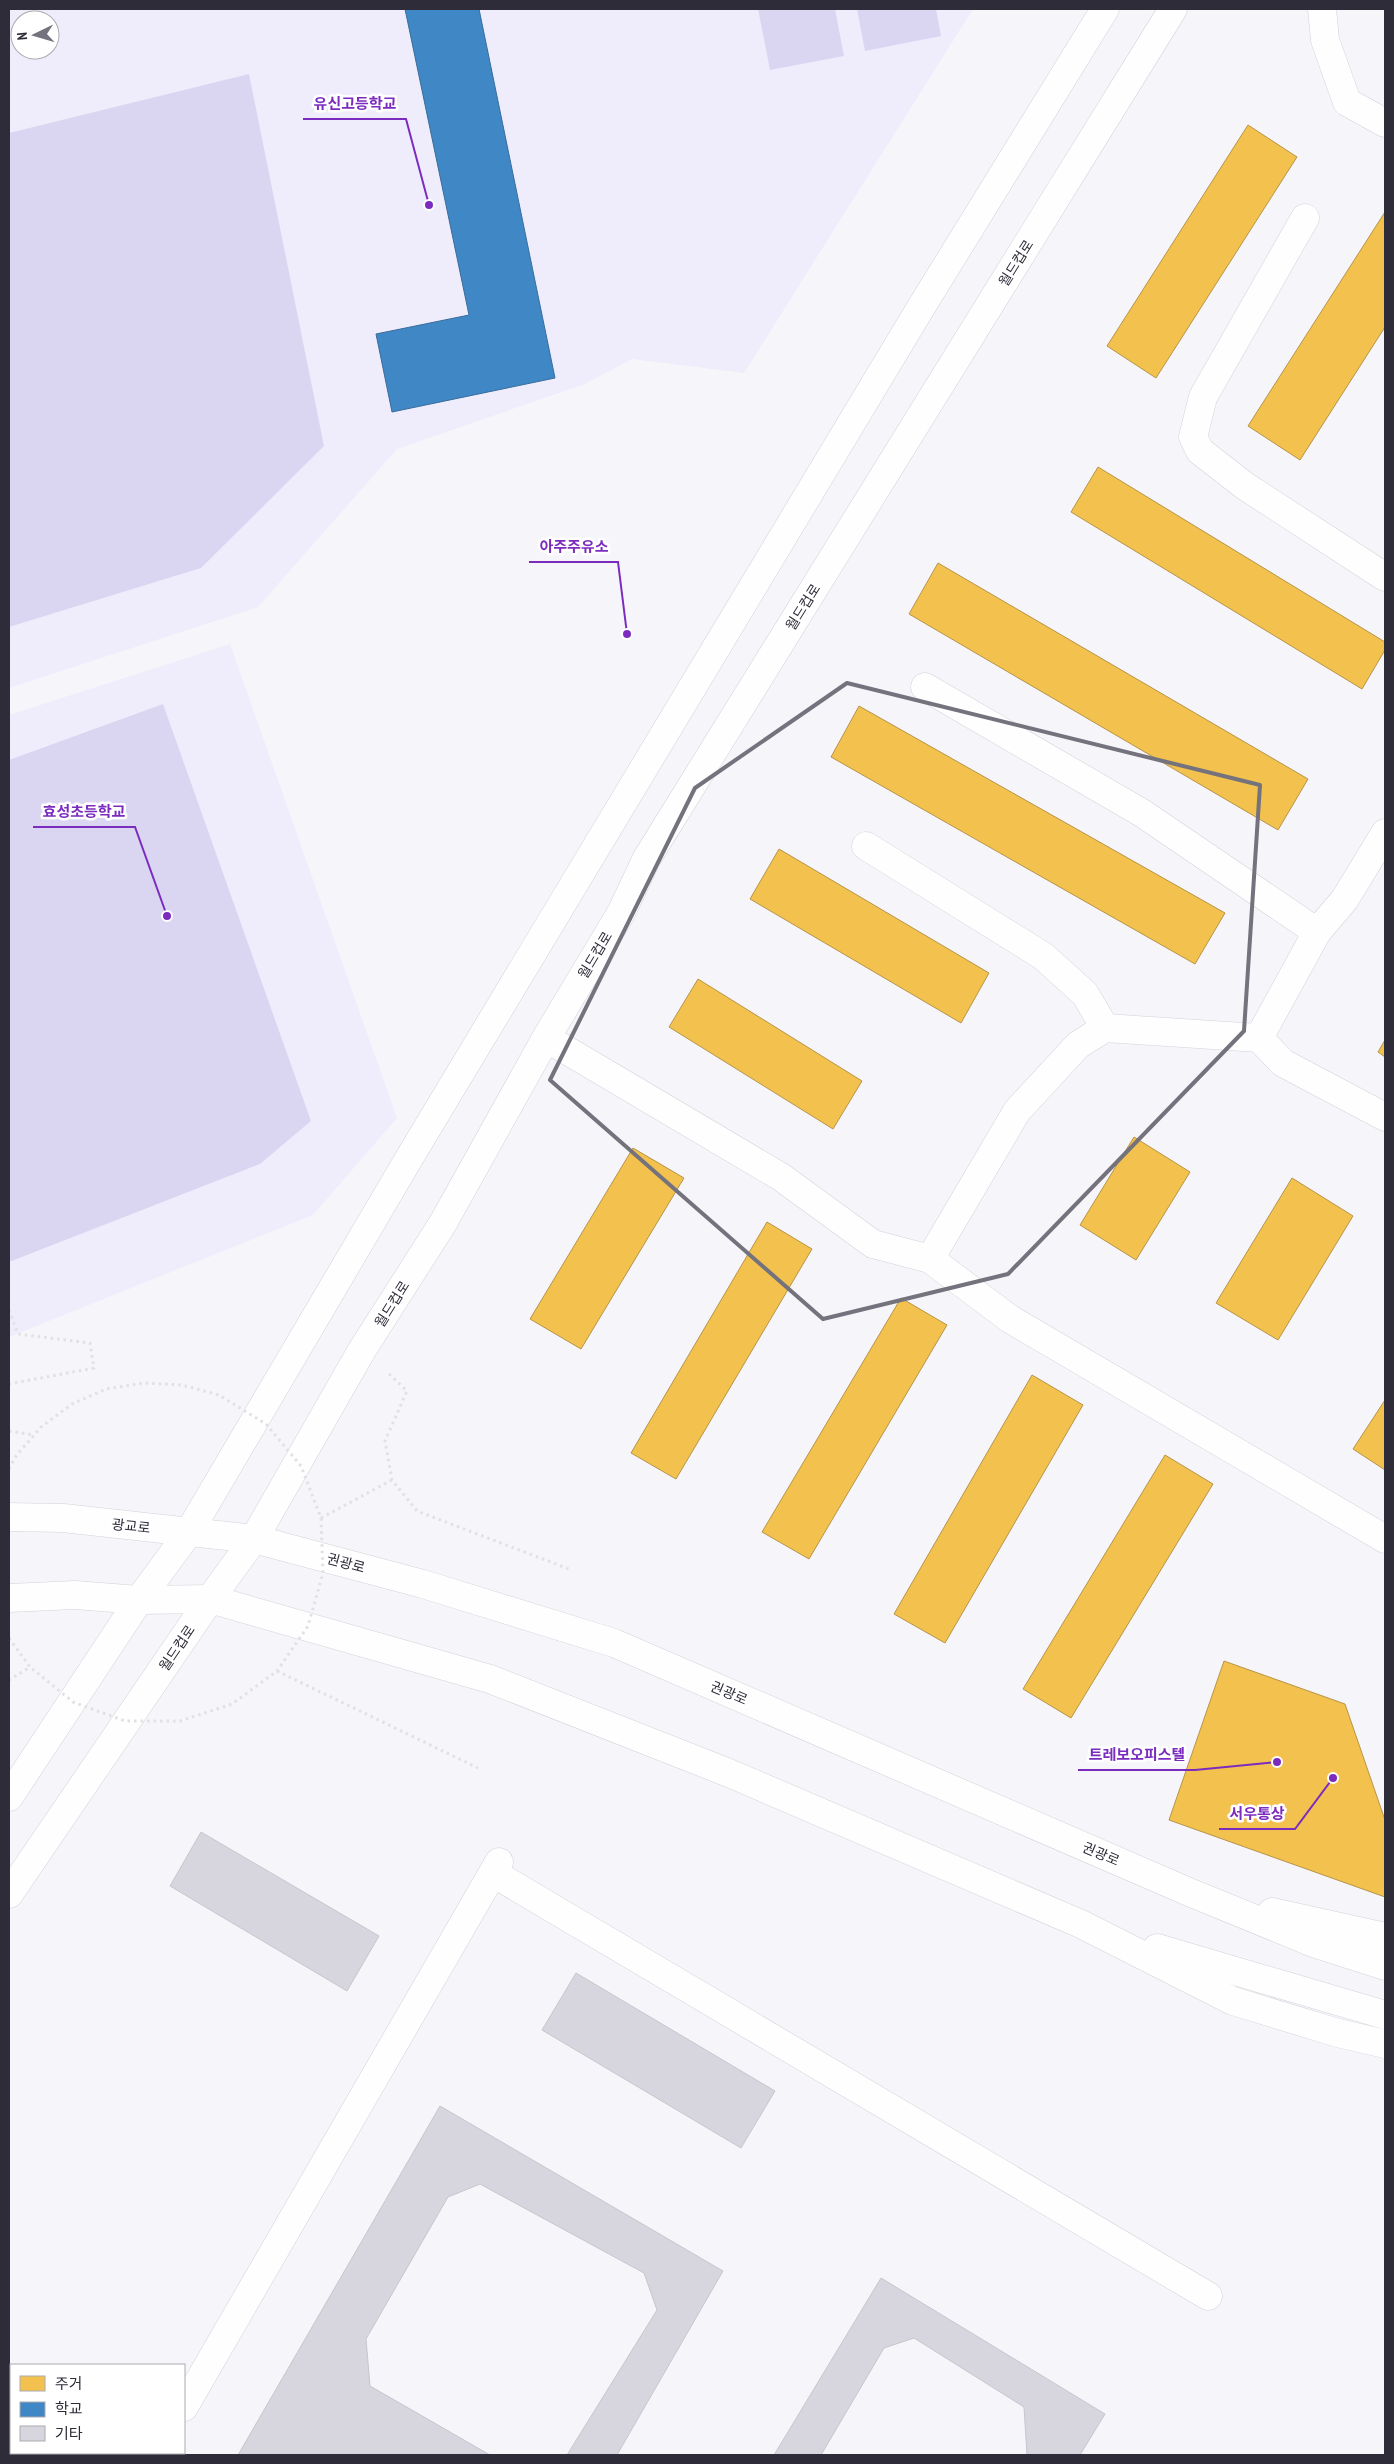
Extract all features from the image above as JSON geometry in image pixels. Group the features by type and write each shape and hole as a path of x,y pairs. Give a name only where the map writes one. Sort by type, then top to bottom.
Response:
{"street":[{"path":"9,1797 139,1600 189,1532 411,1155 910,326 1105,9"},
{"name":"월드컵로","path":"9,1894 210,1599 254,1539 362,1350 443,1223 546,1038 621,913 647,858 1173,9"},
{"path":"1322,9 1325,40 1347,102 1385,124"},
{"path":"1305,218 1203,397 1193,437 1200,451 1245,486 1385,577"},
{"path":"925,687 1142,813 1317,932"},
{"path":"1259,1038 1317,932 1345,899 1385,833"},
{"path":"866,846 1043,956 1085,994 1104,1028"},
{"path":"930,1259 1017,1111 1078,1045 1104,1028 1259,1038 1283,1063 1385,1117"},
{"path":"546,1038 781,1177 873,1244 930,1259 1010,1319 1385,1539"},
{"name":"광교로","path":"9,1517 63,1518 254,1539"},
{"name":"권광로","path":"254,1539 423,1584 614,1643 1188,1892 1316,1944 1385,1966"},
{"path":"9,1598 75,1595 139,1600 210,1599 490,1679 729,1773 1081,1924 1233,2001 1338,2033 1385,2044"},
{"path":"185,2405 496,1867 1208,2296"},
{"name":"권광로","path":"1188,1892 1385,1937"},
{"path":"1081,1924 1276,1984 1385,2015"}],"path":[{"path":"9,1310 18,1334 90,1344 94,1368 9,1384"},
{"path":"9,1469 16,1456 34,1435 72,1404 106,1390 144,1383 182,1385 219,1395 266,1424 301,1466 321,1518 323,1573 308,1626 277,1671 232,1704 180,1722 125,1720 73,1702 30,1668 9,1638"},
{"path":"407,1391 385,1441 392,1480 417,1511 569,1569"},
{"path":"9,1431 34,1435"},
{"path":"321,1518 392,1480"},
{"path":"9,1680 30,1668"},
{"path":"277,1671 478,1768"}],"highlighted area":[{"path":"847,683 1260,785 1244,1031 1008,1274 823,1319 550,1080 695,788"}],"shaded area":[{"path":"9,9 973,9 744,373 632,359 585,384 397,449 258,607 9,688"},
{"path":"758,9 835,9 844,56 770,70"},
{"path":"857,9 936,9 941,36 865,51"},
{"path":"249,74 324,446 201,568 9,627 9,133"},
{"path":"230,644 397,1118 313,1215 9,1337 9,715"},
{"path":"163,704 311,1121 260,1164 9,1262 9,760"}],"building: 주거":[{"path":"1248,125 1297,157 1156,378 1107,346"},
{"path":"1385,212 1385,327 1300,460 1248,426"},
{"path":"1098,467 1385,642 1385,650 1362,689 1071,512"},
{"path":"938,563 1308,779 1278,830 909,614"},
{"path":"859,706 1225,913 1195,964 831,757"},
{"path":"779,849 989,973 961,1023 750,899"},
{"path":"698,979 862,1081 833,1129 669,1027"},
{"path":"1385,1040 1385,1057 1378,1052"},
{"path":"1134,1137 1190,1172 1136,1260 1080,1225"},
{"path":"633,1148 684,1178 581,1349 530,1319"},
{"path":"1292,1178 1353,1216 1278,1340 1216,1303"},
{"path":"767,1222 812,1249 676,1479 631,1453"},
{"path":"901,1298 947,1325 809,1559 762,1532"},
{"path":"1032,1375 1083,1405 945,1643 894,1614"},
{"path":"1385,1400 1385,1470 1353,1449"},
{"path":"1165,1455 1213,1484 1071,1718 1023,1689"},
{"path":"1224,1661 1345,1704 1385,1820 1385,1897 1169,1820"}],"building: 학교":[{"path":"405,9 479,9 555,378 392,412 376,334 469,315"}],"building: 기타":[{"path":"201,1832 379,1936 347,1991 170,1886"},
{"path":"576,1973 775,2091 741,2148 542,2030"},
{"path":"440,2106 723,2271 617,2455 567,2455 657,2310 644,2273 480,2184 448,2197 366,2339 370,2386 490,2455 238,2455"},
{"path":"881,2278 1105,2414 1080,2455 1027,2455 1024,2407 914,2338 884,2348 821,2455 774,2455"}],"place":[{"name":"유신고등학교","path":"429,205"},
{"name":"아주주유소","path":"627,634"},
{"name":"효성초등학교","path":"167,916"},
{"name":"트레보오피스텔","path":"1277,1762"},
{"name":"서우통상","path":"1333,1778"}]}
